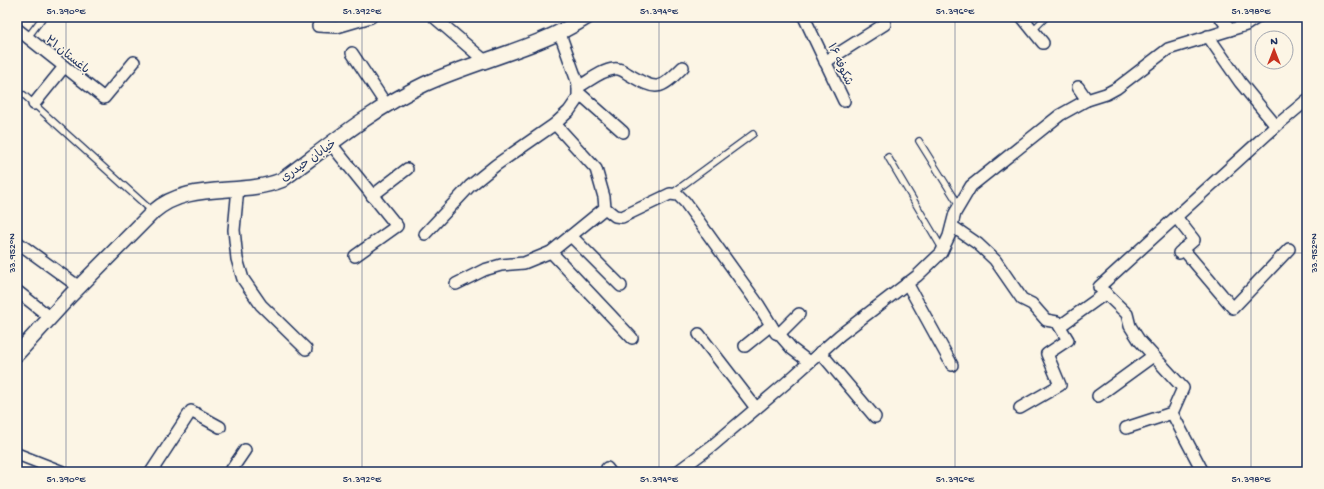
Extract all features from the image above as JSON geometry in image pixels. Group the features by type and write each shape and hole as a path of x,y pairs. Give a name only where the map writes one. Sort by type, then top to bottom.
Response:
{"street":[{"path":"318,26 337,27 371,17"},
{"name":"خیابان حیدری","path":"17,354 79,287 162,204 179,196 266,185 282,180 387,106 426,84 530,44 588,17"},
{"name":"شکوفه ۱۶","path":"804,17 844,101"},
{"path":"1022,17 1043,43"},
{"path":"1220,17 1230,30"},
{"path":"677,472 712,446 820,352 917,276 943,250 955,214 971,186 1060,115 1087,100 1117,88 1168,49 1246,25 1258,17"},
{"path":"442,19 485,62"},
{"path":"826,62 885,24"},
{"name":"باغستان ۲۱","path":"17,28 104,98 134,62"},
{"path":"559,31 579,90 623,132"},
{"path":"1208,36 1240,82 1276,126"},
{"path":"352,53 387,106"},
{"path":"34,104 64,67"},
{"path":"425,234 470,186 496,165 555,124 574,105 579,90 615,68 622,70 652,86 658,87 668,82 682,67"},
{"path":"1078,87 1087,100"},
{"path":"1126,428 1172,413 1183,388 1153,356 1130,326 1127,314 1099,287 1276,126 1307,100"},
{"path":"555,124 596,169 604,197 605,208 615,216 622,217 670,194 678,195 685,202 776,333 779,334 792,349 809,362"},
{"path":"331,144 397,226 355,256"},
{"path":"372,196 407,169"},
{"path":"238,188 234,230 237,259 243,279 261,305 306,349"},
{"path":"456,284 484,270 501,265 524,263 551,252 605,208"},
{"path":"1176,217 1194,240 1181,251 1233,308 1289,249"},
{"path":"952,226 978,244 995,260 1022,299 1032,304 1046,320 1057,322 1068,340 1047,354 1060,385 1020,408"},
{"path":"571,236 621,286"},
{"path":"17,242 79,287"},
{"path":"551,252 632,338"},
{"path":"907,283 952,365"},
{"path":"17,292 51,318"},
{"path":"1060,326 1106,293"},
{"path":"779,334 799,314"},
{"path":"745,346 771,326"},
{"path":"699,334 756,408"},
{"path":"820,352 875,417"},
{"path":"1098,396 1153,356"},
{"path":"151,472 191,411 220,427"},
{"path":"1172,413 1203,472"},
{"path":"230,472 245,450"},
{"path":"17,454 63,472"}],"lane":[{"path":"28,38 43,17"},
{"path":"1033,30 1046,17"},
{"path":"24,95 153,212"},
{"path":"670,194 754,134"},
{"path":"918,142 959,206"},
{"path":"888,157 943,250"}]}
